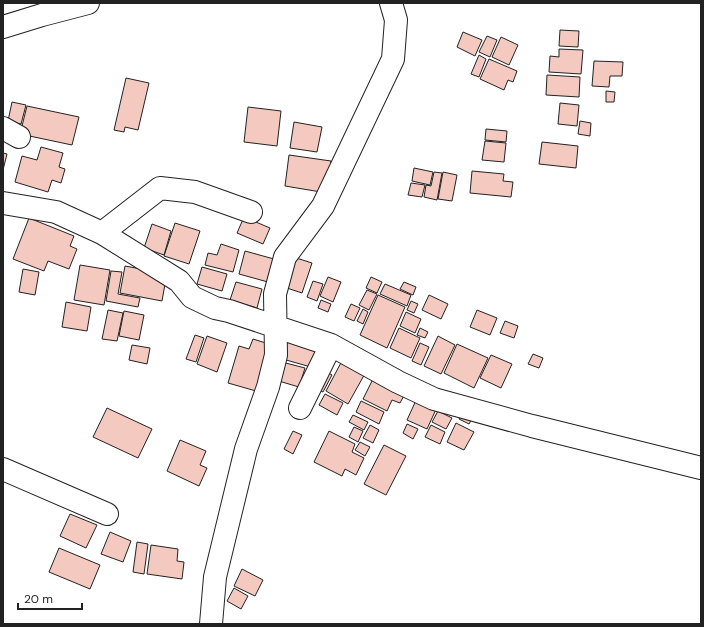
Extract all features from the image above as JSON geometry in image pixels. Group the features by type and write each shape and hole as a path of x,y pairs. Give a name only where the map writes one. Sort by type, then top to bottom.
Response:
{"street":[{"path":"3,27 88,3"},
{"path":"211,624 215,577 246,449 268,387 276,354 275,294 285,257 323,206 393,59 396,20 391,3"},
{"path":"102,233 160,188 195,192 251,212"},
{"path":"3,203 56,212 102,233 179,281 192,297 215,308 229,311 331,345 398,382 434,399 532,426 701,468"},
{"path":"300,408 331,345"},
{"path":"3,469 107,514"}],"building":[{"path":"560,30 579,31 578,47 559,46"},
{"path":"463,32 482,40 475,56 457,47"},
{"path":"487,36 497,40 490,57 479,52"},
{"path":"501,37 518,45 509,65 492,57"},
{"path":"559,49 583,50 581,74 549,72 550,56 559,57"},
{"path":"479,55 486,59 479,77 471,74"},
{"path":"489,59 517,71 513,82 508,80 504,90 480,79"},
{"path":"594,61 623,62 622,76 610,76 609,87 592,86"},
{"path":"547,75 580,77 579,97 546,95"},
{"path":"126,78 149,83 138,130 125,127 124,132 114,130"},
{"path":"606,91 615,92 614,102 606,102"},
{"path":"12,102 26,105 21,124 8,121"},
{"path":"560,103 579,105 577,126 558,124"},
{"path":"27,106 79,117 72,145 20,134"},
{"path":"248,107 281,111 277,146 244,142"},
{"path":"580,121 591,123 590,136 578,134"},
{"path":"294,122 322,127 317,152 290,148"},
{"path":"486,129 507,131 506,142 485,140"},
{"path":"485,141 506,143 504,162 482,160"},
{"path":"542,142 578,146 576,168 539,164"},
{"path":"41,147 63,153 59,167 65,169 61,183 52,180 48,192 15,182 22,156 37,160"},
{"path":"3,153 7,154 3,170"},
{"path":"289,155 331,161 327,193 285,186"},
{"path":"414,168 433,172 430,185 412,181"},
{"path":"472,171 504,174 503,181 513,182 511,197 470,193"},
{"path":"434,172 442,173 437,200 424,197 426,185 431,186"},
{"path":"443,172 457,175 452,201 438,199"},
{"path":"411,183 425,185 422,197 408,195"},
{"path":"244,217 270,228 263,244 237,233"},
{"path":"29,218 74,236 70,246 77,249 69,269 48,261 44,271 13,259"},
{"path":"175,223 200,231 189,264 164,256"},
{"path":"152,224 171,231 164,255 144,248"},
{"path":"221,244 239,250 233,272 205,265 208,253 217,255"},
{"path":"245,251 274,259 268,282 239,274"},
{"path":"290,256 312,263 302,293 281,286"},
{"path":"80,265 110,270 104,305 74,300"},
{"path":"125,266 163,273 161,283 165,284 162,301 120,293"},
{"path":"202,267 227,274 222,291 197,284"},
{"path":"23,269 39,272 35,295 19,292"},
{"path":"111,271 122,272 118,294 140,298 138,307 106,301"},
{"path":"328,277 341,282 333,302 320,296"},
{"path":"371,277 382,282 377,293 366,288"},
{"path":"313,281 323,284 317,301 307,297"},
{"path":"236,282 262,289 257,308 230,300"},
{"path":"404,282 416,287 413,295 400,289"},
{"path":"385,284 411,295 407,306 380,294"},
{"path":"367,290 377,294 369,310 359,305"},
{"path":"378,295 405,307 387,348 360,335"},
{"path":"429,295 448,304 441,319 422,310"},
{"path":"321,300 331,304 328,312 318,308"},
{"path":"411,301 418,304 414,313 407,310"},
{"path":"66,302 91,307 87,331 62,327"},
{"path":"351,304 360,308 354,321 345,317"},
{"path":"363,309 368,312 363,324 357,321"},
{"path":"108,310 123,313 117,341 102,339"},
{"path":"477,310 497,318 490,335 470,327"},
{"path":"124,311 144,315 139,340 119,336"},
{"path":"406,312 421,319 415,333 400,326"},
{"path":"505,321 518,326 514,338 500,333"},
{"path":"399,328 420,338 411,358 390,348"},
{"path":"420,328 428,332 425,338 417,335"},
{"path":"195,335 204,338 196,362 186,359"},
{"path":"207,336 227,343 217,372 197,364"},
{"path":"438,336 455,345 441,374 424,366"},
{"path":"253,339 269,344 263,393 228,383 239,346 249,349"},
{"path":"285,340 316,349 311,367 279,358"},
{"path":"420,343 429,347 421,365 412,361"},
{"path":"457,344 488,358 474,388 444,373"},
{"path":"132,345 150,348 147,364 129,360"},
{"path":"533,354 543,358 539,368 528,364"},
{"path":"491,355 512,364 501,388 480,378"},
{"path":"344,357 367,370 348,404 326,391"},
{"path":"278,361 305,368 299,387 272,379"},
{"path":"325,371 332,375 323,392 315,388"},
{"path":"375,375 407,390 400,403 392,400 387,411 363,399"},
{"path":"325,394 343,403 337,415 319,405"},
{"path":"418,396 438,405 427,429 407,420"},
{"path":"361,401 384,412 379,424 356,412"},
{"path":"107,408 152,429 138,458 93,437"},
{"path":"464,410 474,415 469,424 459,419"},
{"path":"438,411 452,418 446,429 432,422"},
{"path":"353,415 368,422 364,430 349,422"},
{"path":"456,423 474,432 464,450 447,442"},
{"path":"407,424 418,429 413,439 403,433"},
{"path":"370,425 379,430 373,443 363,438"},
{"path":"431,425 445,432 440,444 425,437"},
{"path":"354,427 363,431 358,442 349,437"},
{"path":"293,431 302,435 293,454 284,449"},
{"path":"329,431 355,444 352,452 364,458 356,475 345,469 342,476 314,462"},
{"path":"180,440 206,451 200,465 207,468 199,486 167,471"},
{"path":"360,442 370,447 365,456 355,450"},
{"path":"384,445 406,456 386,495 364,484"},
{"path":"70,514 97,525 86,548 60,536"},
{"path":"110,532 131,541 123,562 101,554"},
{"path":"137,542 148,544 144,574 133,572"},
{"path":"151,545 178,549 177,561 184,562 182,579 147,574"},
{"path":"59,548 100,565 90,589 49,572"},
{"path":"242,569 263,580 255,596 234,586"},
{"path":"234,588 248,596 241,609 227,601"}]}
